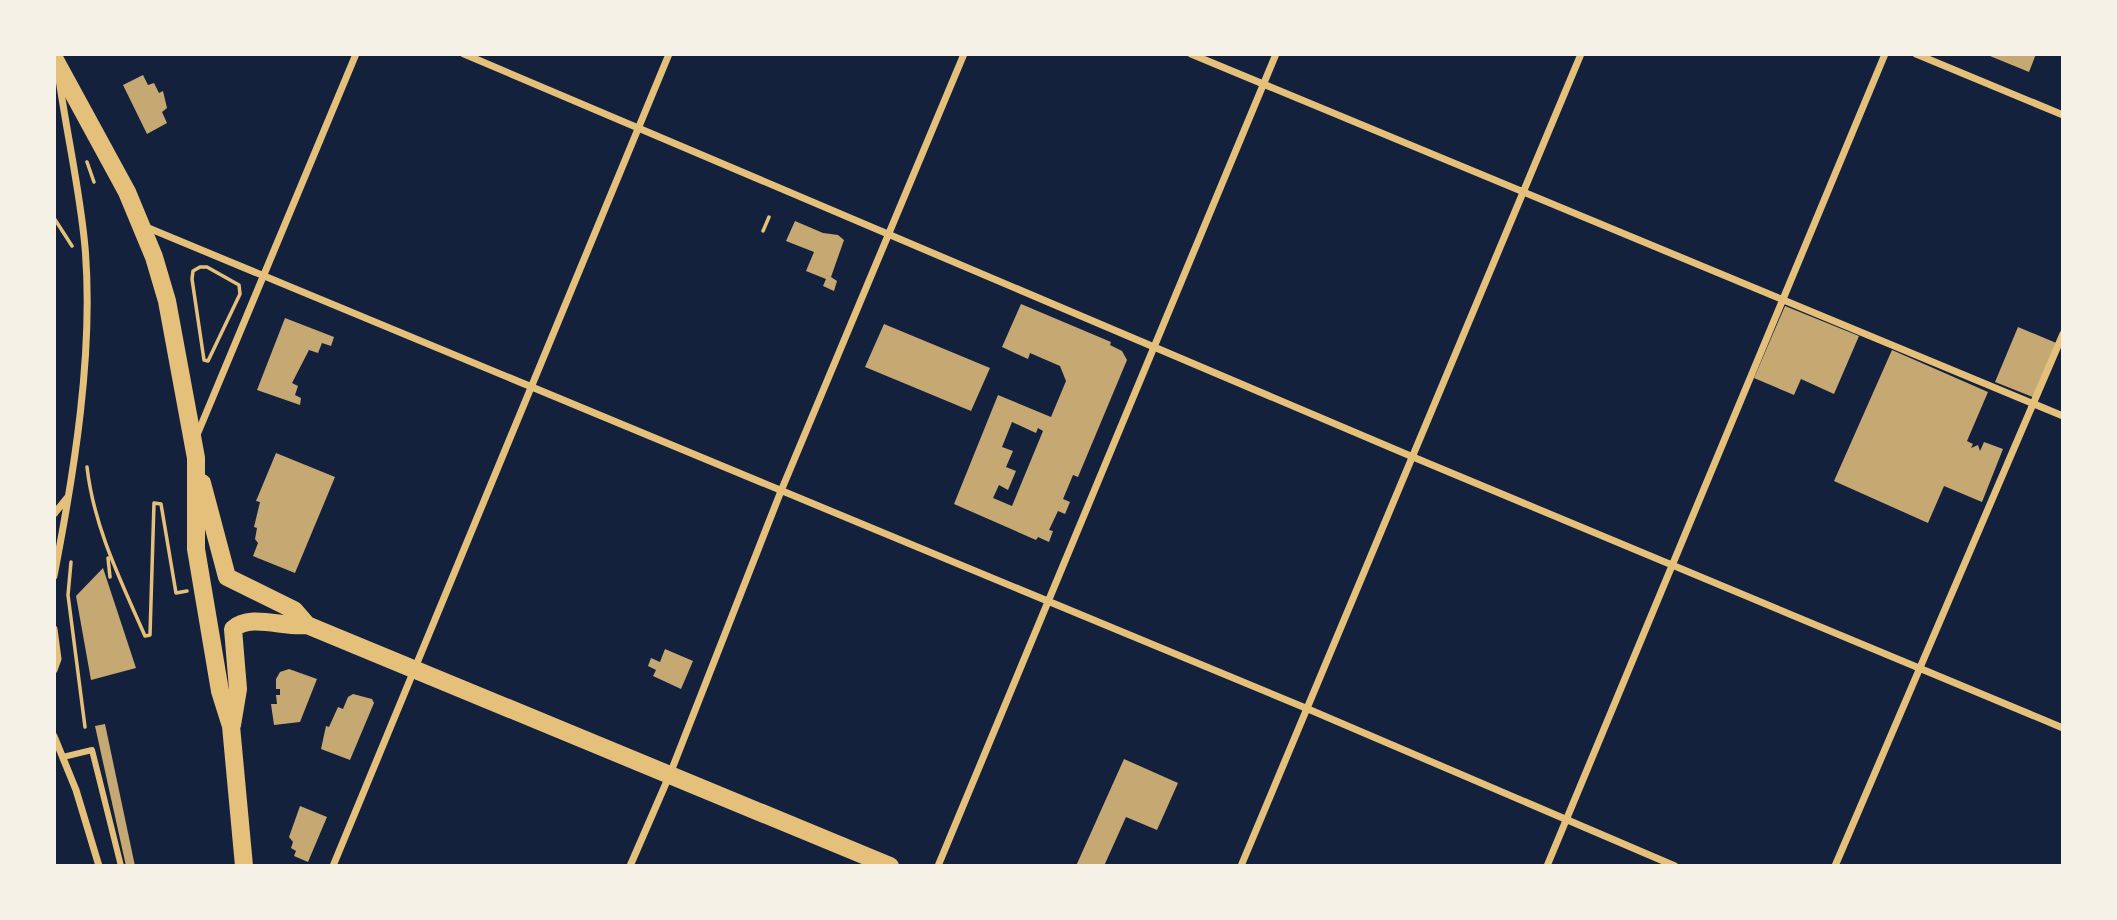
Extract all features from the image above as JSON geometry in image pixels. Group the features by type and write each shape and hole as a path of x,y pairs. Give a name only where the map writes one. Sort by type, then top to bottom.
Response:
{"main road":[{"path":"56,58 142,225 167,301 195,450 227,578 294,610 307,625 890,866"},
{"path":"195,450 196,549 220,691 231,726 244,866"},
{"path":"231,726 238,689 233,629 253,621 287,627 307,625"}],"street":[{"path":"195,450 263,276 356,54"},
{"path":"464,54 1413,457 2063,728"},
{"path":"333,866 669,54"},
{"path":"630,866 670,774 781,491 964,54"},
{"path":"1191,54 2063,416"},
{"path":"938,866 1276,54"},
{"path":"1241,866 1581,54"},
{"path":"1547,866 1885,54"},
{"path":"1916,54 2063,115"},
{"path":"54,576 82,384 87,304 85,247 56,58"},
{"path":"142,225 1308,709 1675,866"},
{"path":"1835,866 2063,334"},
{"path":"54,514 67,498"},
{"path":"54,629 58,659 54,670"},
{"path":"54,736 99,866"},
{"path":"63,757 92,750 121,866"}],"path":[{"path":"87,160 94,181"},
{"path":"763,231 769,217"},
{"path":"54,218 73,248"},
{"path":"207,267 236,281 240,294 208,361 204,360 192,279 193,271 207,267"},
{"path":"86,460 90,497 108,553 145,636 150,635 155,503 161,504 176,593 189,590"},
{"path":"108,553 110,577"},
{"path":"72,554 68,595 85,727"}],"building":[{"path":"1985,54 2036,54 2029,72"},
{"path":"143,75 148,85 154,83 159,93 163,91 167,108 162,112 167,123 147,134 123,85"},
{"path":"795,221 823,233 838,235 844,240 831,277 837,281 834,291 823,286 826,279 806,271 814,252 786,241"},
{"path":"1021,304 1111,342 1110,345 1122,351 1127,360 1078,477 1073,475 1063,499 1070,502 1065,514 1058,511 1049,530 1053,531 1049,542 1038,537 1036,540 954,504 998,395 1051,417 1066,381 1060,366 1030,353 1028,359 1002,347","holes":["1012,422 1036,433 1038,428 1043,431 1012,506 993,498 999,485 1008,490 1016,471 1006,467 1013,451 1002,447"]},
{"path":"1785,306 1859,336 1834,394 1801,379 1794,395 1754,378"},
{"path":"285,318 334,337 331,346 322,343 318,353 309,350 292,383 298,386 295,395 301,398 300,405 257,390"},
{"path":"884,324 990,368 971,411 865,367"},
{"path":"2018,327 2061,345 2038,399 1995,382"},
{"path":"1892,350 1988,392 1967,441 1973,444 1971,448 1978,445 1980,451 1984,442 2003,449 1982,502 1944,486 1928,523 1834,481"},
{"path":"276,453 335,477 295,573 253,556 258,543 255,539 257,528 254,527 260,502 256,501"},
{"path":"103,568 136,668 91,680 76,596"},
{"path":"665,649 693,661 681,689 653,676 656,670 648,666 651,658 660,662"},
{"path":"289,669 317,679 300,722 274,725 271,704 277,704 276,695 280,695 280,689 276,689 276,679 280,672"},
{"path":"353,694 372,699 374,703 350,760 321,749 326,726 329,727 338,707 343,709 348,697"},
{"path":"105,724 135,866 126,866 95,726"},
{"path":"1124,759 1178,783 1157,830 1126,817 1104,866 1076,866"},
{"path":"300,806 327,817 308,862 294,856 296,851 291,848 293,842 289,837"}]}
